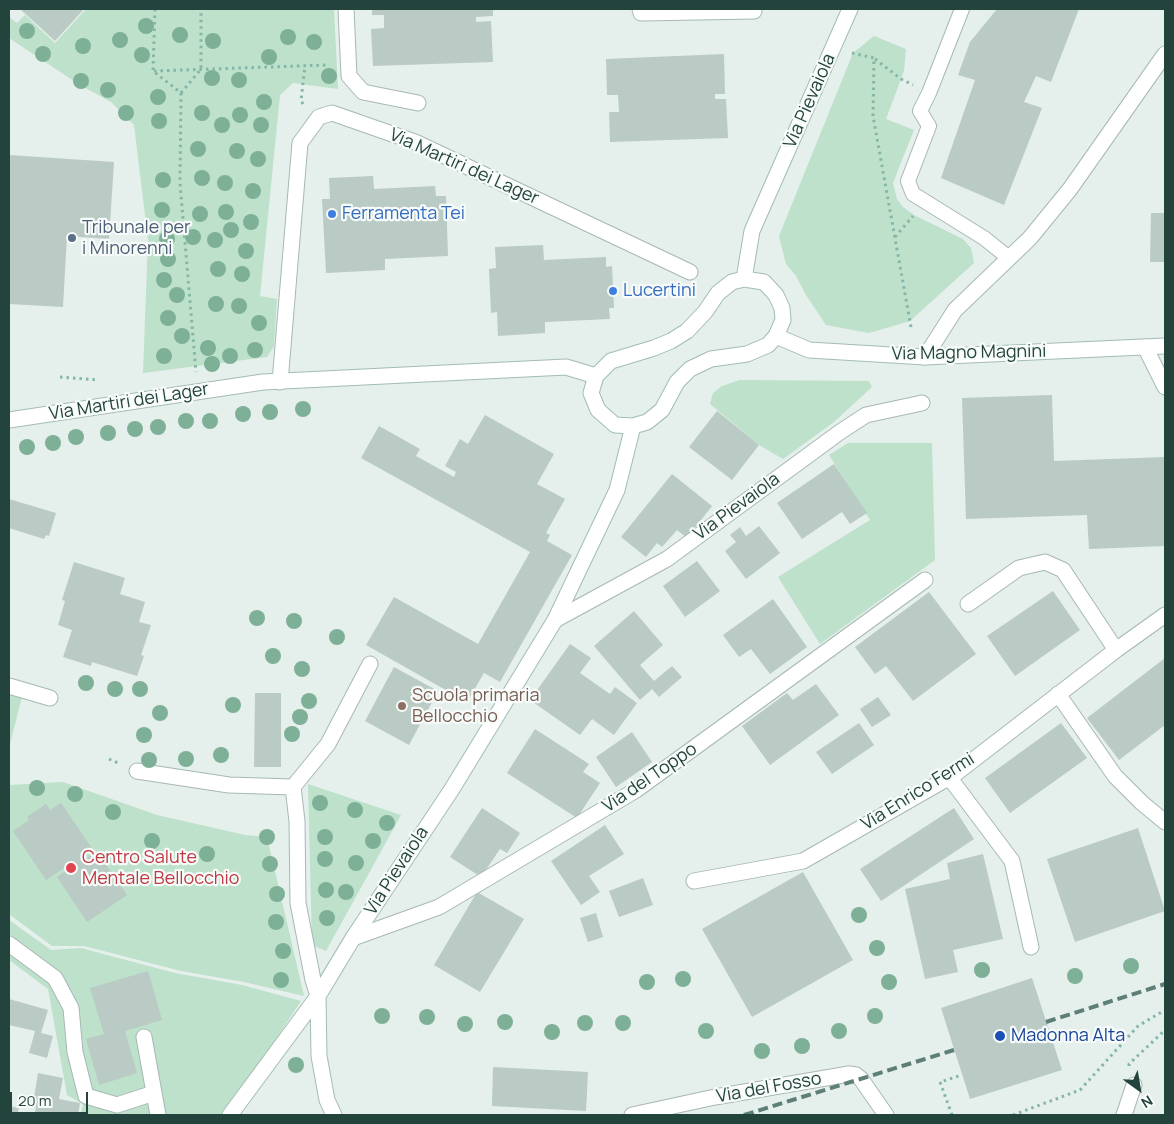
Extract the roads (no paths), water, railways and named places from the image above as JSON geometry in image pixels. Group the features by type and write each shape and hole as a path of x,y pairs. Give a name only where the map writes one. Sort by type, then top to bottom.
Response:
{"street":[{"path":"346,9 350,76 363,92 418,103"},
{"path":"640,9 641,13 754,11"},
{"name":"Via Pievaiola","path":"744,279 752,231 850,9"},
{"path":"925,357 955,310 1030,238 1070,189 1165,54"},
{"name":"Via Martiri dei Lager","path":"280,382 300,142 318,117 332,113 415,142 690,272"},
{"path":"744,279 764,282 776,295 782,308 783,320 776,336 768,345 747,354 711,359 690,369 677,382 662,410 648,422 633,426 614,425 598,410 591,393 596,376 611,361 672,341 687,331 718,293 732,282 744,279"},
{"name":"Via Magno Magnini","path":"776,336 809,350 925,357 1165,346"},
{"path":"1145,348 1165,387"},
{"name":"Via Martiri dei Lager","path":"9,420 253,384 566,367 596,376"},
{"name":"Via Pievaiola","path":"555,620 668,559 840,432 866,415 922,403"},
{"name":"Via Pievaiola","path":"230,1115 318,996 353,938 452,789 555,620 617,490 633,426"},
{"path":"968,604 1019,568 1046,562 1063,570 1116,650"},
{"name":"Via del Toppo","path":"353,938 439,907 636,790 925,580"},
{"name":"Via Enrico Fermi","path":"694,881 803,861 949,777 1165,615"},
{"path":"334,1115 327,1100 319,1056 318,996 313,980 298,903 297,821 293,787 328,744 370,664"},
{"path":"9,686 50,698"},
{"path":"1058,694 1115,776 1142,803 1165,822"},
{"path":"137,771 229,785 293,787"},
{"path":"949,777 1012,861 1031,947"},
{"path":"9,944 55,978 71,1008 75,1052 86,1096 117,1105 154,1093"},
{"path":"144,1037 158,1115"},
{"name":"Via del Fosso","path":"632,1115 715,1097 848,1074 856,1075 861,1079 886,1115"},
{"path":"1124,1115 1134,1085"}],"lane":[{"path":"962,9 920,111 929,126 908,181 913,194 984,238 1009,258"}],"railway":[{"path":"1046,1022 1165,984"},
{"path":"744,1115 954,1050"}],"place":[{"name":"Ferramenta Tei","path":"332,214"},
{"name":"Tribunale per i Minorenni","path":"72,238"},
{"name":"Lucertini","path":"613,291"},
{"name":"Scuola primaria Bellocchio","path":"402,706"},
{"name":"Centro Salute Mentale Bellocchio","path":"71,868"},
{"name":"Madonna Alta","path":"1000,1036"}]}
